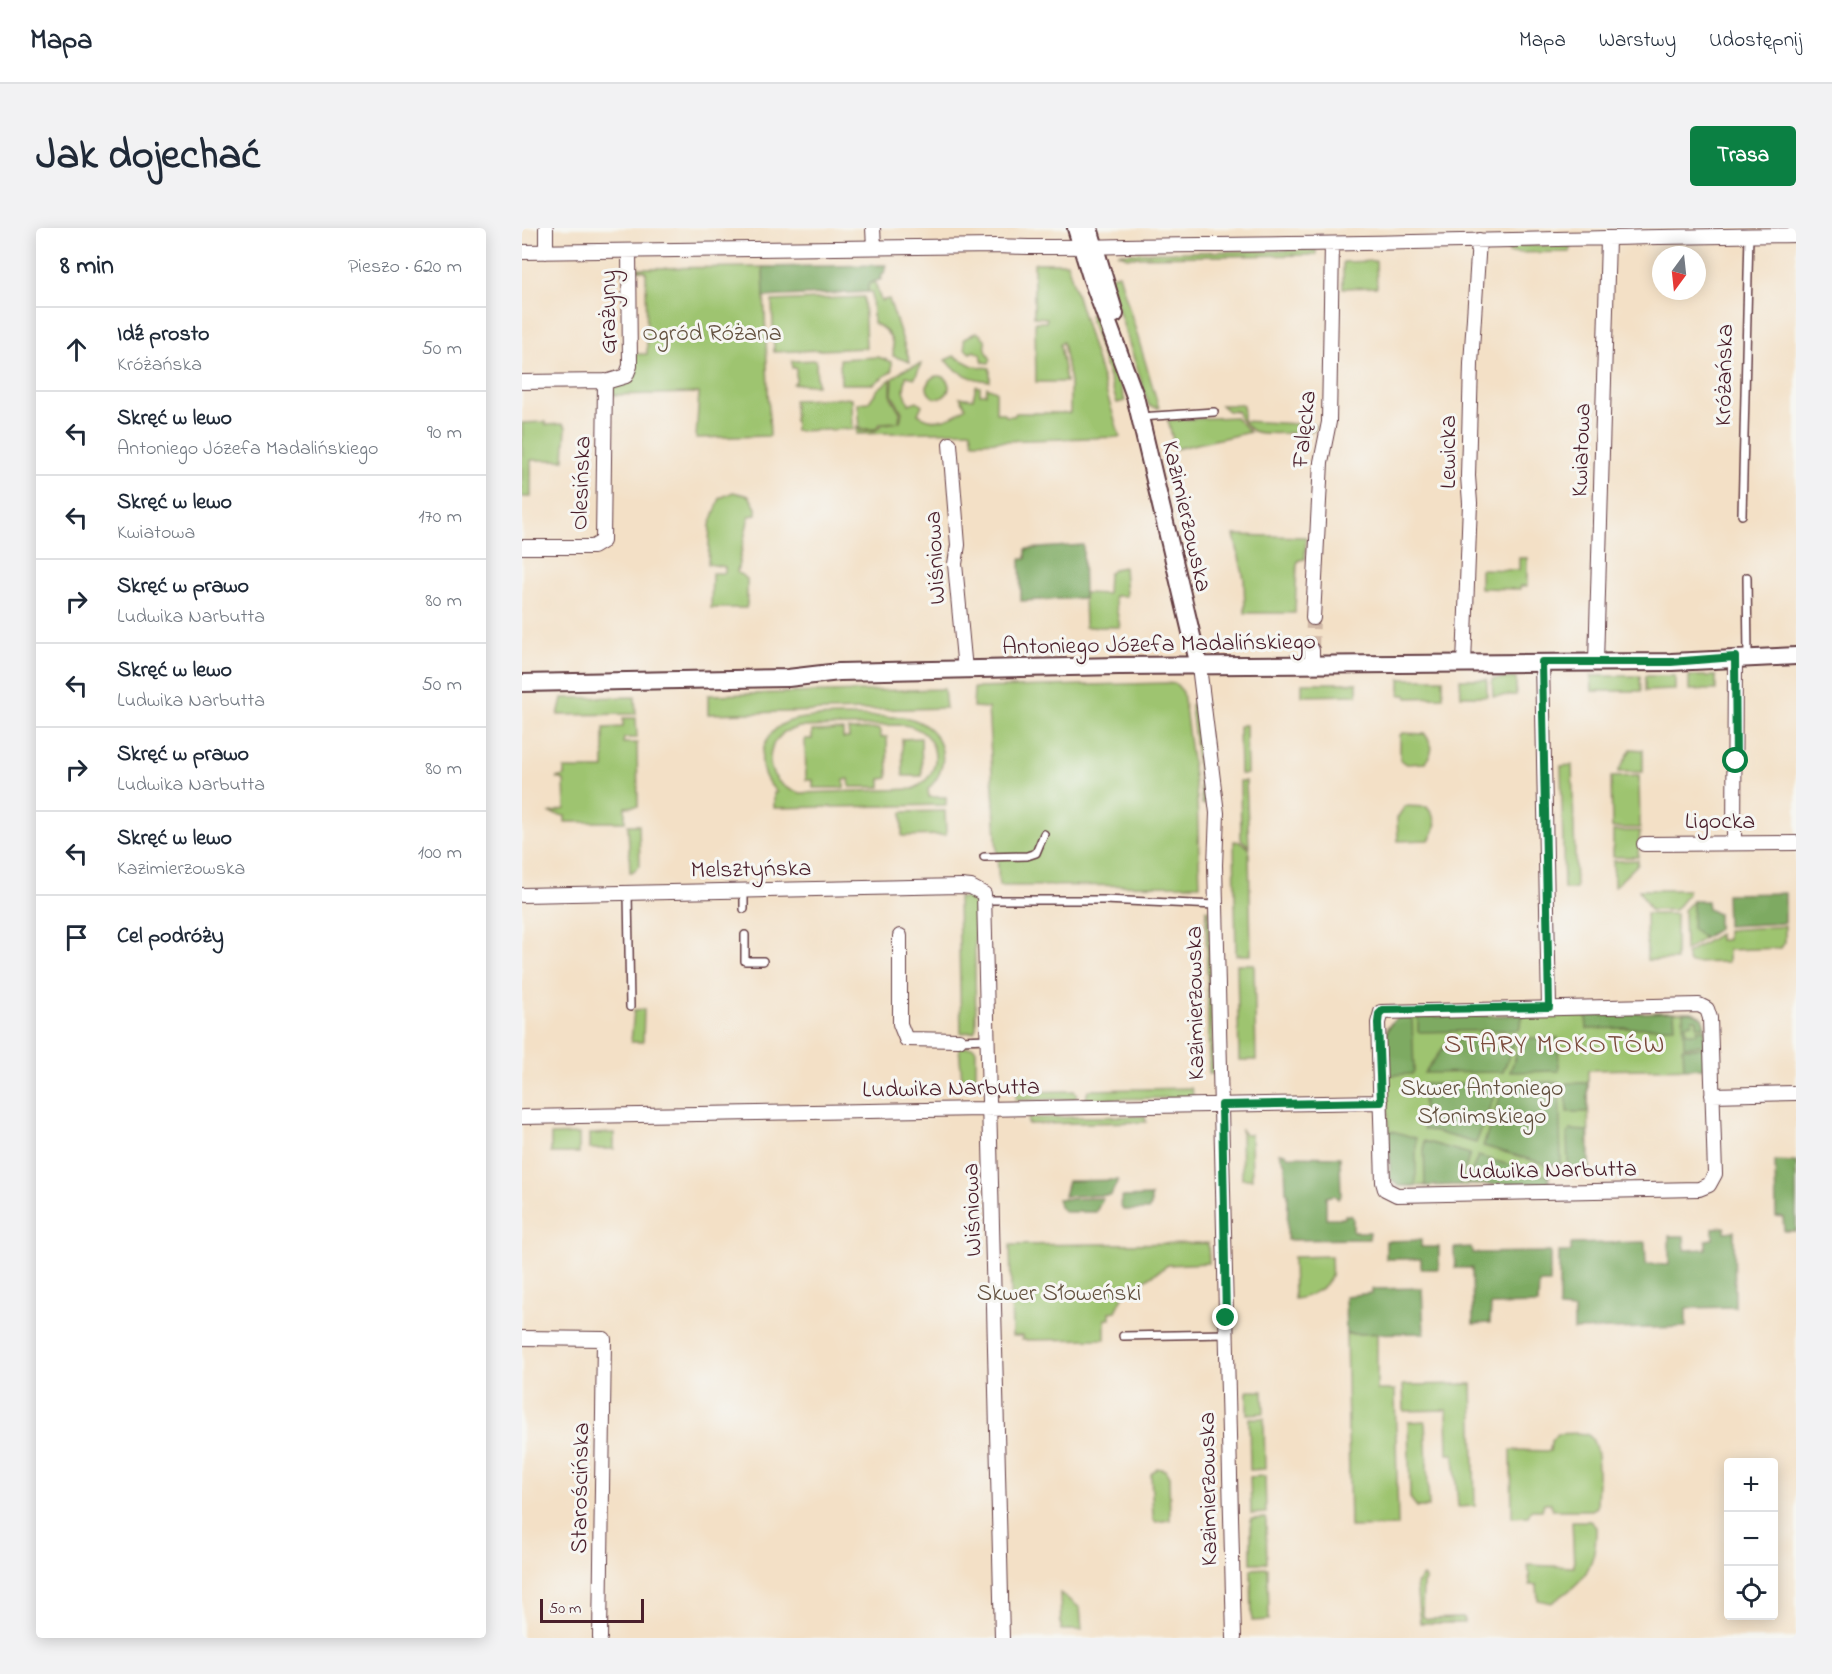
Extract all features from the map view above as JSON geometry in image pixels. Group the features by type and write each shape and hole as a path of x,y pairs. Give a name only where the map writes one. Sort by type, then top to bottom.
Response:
{"street":[{"path":"546,228 546,252"},
{"path":"873,228 874,247"},
{"name":"Kazimierzowska","path":"1076,228 1089,247"},
{"name":"Kazimierzowska","path":"1089,228 1090,278 1129,376 1140,417 1199,666 1209,732 1217,813 1216,905 1234,1638"},
{"path":"522,252 1332,244 1796,235"},
{"name":"Kwiatowa","path":"1596,663 1608,239"},
{"name":"Lewicka","path":"1464,664 1470,502 1468,476 1471,364 1479,240"},
{"name":"Falęcka","path":"1313,618 1321,462 1329,422 1332,244"},
{"name":"Grażyny","path":"522,382 605,381 624,377 630,366 629,251"},
{"name":"Olesińska","path":"522,547 588,547 603,541 605,381"},
{"name":"Wiśniowa","path":"950,444 958,545 955,564 965,670"},
{"name":"Antoniego Józefa Madalińskiego","path":"522,683 788,678 839,672 1199,666 1312,657 1464,664 1671,662 1796,656"},
{"path":"1734,843 1741,657"},
{"path":"1542,662 1549,1007"},
{"name":"Ligocka","path":"1644,844 1796,843"},
{"name":"Melsztyńska","path":"522,895 961,886 983,895"},
{"name":"Wiśniowa","path":"983,895 989,1040 1002,1638"},
{"path":"900,936 900,1024 903,1035 912,1041 959,1040"},
{"name":"Ludwika Narbutta","path":"1703,1006 1710,1018 1712,1095 1714,1178 1708,1185 1699,1189 1397,1195 1385,1189 1383,1182 1378,1023 1381,1012 1549,1007 1703,1006"},
{"path":"1712,1095 1796,1094"},
{"name":"Ludwika Narbutta","path":"522,1117 1381,1102"},
{"name":"Starościńska","path":"522,1338 604,1339 600,1638"}],"lane":[{"name":"Króżańska","path":"1742,515 1749,235"},
{"path":"1140,417 1214,412"},
{"path":"1741,657 1746,577"},
{"path":"984,857 1027,856 1036,853 1044,834"},
{"path":"744,891 744,909"},
{"path":"628,893 630,1006"},
{"path":"983,895 1216,905"},
{"path":"745,935 745,961 764,961"},
{"path":"959,1040 989,1040"},
{"path":"1123,1336 1227,1334"}],"green space":[{"path":"1570,245 1570,252 1509,253 1509,246"},
{"path":"1316,250 1316,255 1127,257 1118,253"},
{"path":"1376,261 1377,287 1343,288 1343,262"},
{"path":"1034,263 1067,263 1120,437 973,442 971,431 857,434 857,426 861,431 876,430 883,424 900,422 902,412 892,395 893,378 905,369 921,364 915,378 906,376 904,390 909,404 917,401 922,405 918,414 924,417 943,420 955,415 966,407 960,397 973,399 976,386 980,387 980,394 986,394 987,387 996,391 996,413 1004,413 1006,416 1014,416 1016,413 1070,413 1070,382 1063,342 1060,344 1066,382 1036,382 1035,322 1046,322 1047,318 1034,317"},
{"path":"886,265 881,275 882,279 868,284 868,292 764,297 763,267"},
{"name":"Ogród Różana","path":"763,267 770,436 696,438 699,393 613,395 613,386 625,382 632,376 635,354 647,354 646,271 636,270 636,268"},
{"path":"1119,274 1159,408 1149,406 1108,277"},
{"path":"875,282 881,301 889,299 910,362 893,356 892,340 883,328 873,323 872,292 868,292 868,284"},
{"path":"864,297 866,348 774,352 772,301"},
{"path":"1098,313 1125,401 1117,403 1089,315"},
{"path":"977,332 985,339 986,350 991,360 989,363 983,362 981,355 974,351 970,353 965,349 964,339"},
{"path":"954,356 973,366 990,368 990,381 971,377 955,369 945,360"},
{"path":"878,357 892,362 892,371 873,384 841,384 840,359"},
{"path":"816,360 817,385 793,384 796,381 796,368 792,368 792,361"},
{"path":"938,376 946,379 949,387 946,395 938,398 930,395 927,387 930,379"},
{"path":"891,379 891,397 900,412 899,422 881,423 875,429 860,429 858,403 869,402 878,389"},
{"path":"852,398 853,429 795,431 794,400"},
{"path":"1221,405 1243,405 1243,421 1315,425 1315,429 1294,433 1253,431 1245,424 1239,417 1238,411 1228,411"},
{"path":"1235,417 1250,432 1175,449 1168,420"},
{"path":"546,422 546,425 563,424 566,427 564,460 531,460 531,497 522,497 522,423"},
{"path":"733,492 749,496 756,508 756,515 749,516 737,572 747,579 747,605 746,608 711,608 712,573 725,573 725,567 708,564 710,525 720,498"},
{"path":"1234,535 1306,537 1305,559 1299,560 1297,564 1295,613 1245,613 1244,579"},
{"path":"1083,545 1084,598 1021,601 1020,559 1026,559 1026,549"},
{"path":"1519,558 1527,558 1527,586 1520,586 1520,589 1480,588 1480,569 1519,570"},
{"path":"1124,567 1126,596 1114,596 1120,627 1085,627 1084,593 1107,594 1108,574 1114,569"},
{"path":"1591,676 1640,676 1641,691 1592,691"},
{"path":"1645,676 1675,676 1675,690 1645,691"},
{"path":"1689,676 1716,676 1716,690 1689,690"},
{"path":"1516,678 1516,695 1493,696 1492,679"},
{"path":"1400,679 1443,679 1443,697 1407,698 1406,695 1400,695"},
{"path":"1460,679 1487,679 1487,696 1461,696"},
{"path":"1302,683 1357,683 1357,695 1302,696"},
{"path":"1176,684 1183,692 1197,799 1200,885 999,886 988,708 973,707 974,688"},
{"path":"944,689 946,708 708,714 708,695"},
{"path":"635,697 636,714 558,715 562,698"},
{"path":"1195,703 1205,805 1202,804 1191,705"},
{"path":"814,717 902,717 926,726 935,734 940,744 943,755 942,767 928,789 929,797 946,797 946,805 774,808 774,793 777,792 765,775 762,760 763,749 768,739 780,726 790,721","holes":["903,725 915,728 931,743 935,753 935,763 924,782 913,789 801,793 785,787 774,776 771,769 773,744 784,732 799,727"]},
{"path":"623,718 636,718 637,738 624,738 623,743 637,743 638,806 625,807 625,822 565,822 565,816 549,813 565,809 564,780 556,778 564,776 564,769 604,769 604,728 623,727"},
{"path":"1246,725 1247,774 1240,774 1239,727"},
{"path":"880,729 880,737 887,737 888,778 881,779 881,787 850,787 849,779 844,780 844,788 813,788 813,780 806,780 805,739 812,739 812,731 843,730 843,738 849,738 848,730"},
{"path":"1402,733 1425,734 1432,748 1425,763 1406,764 1400,760 1400,735"},
{"path":"921,738 922,776 903,776 902,739"},
{"path":"1631,749 1643,750 1643,772 1618,772"},
{"path":"1572,765 1576,889 1564,889 1561,766"},
{"path":"1639,776 1640,828 1612,828 1611,777"},
{"path":"1240,781 1246,781 1249,846 1241,839"},
{"path":"1405,806 1427,807 1436,823 1429,840 1398,841 1397,818"},
{"path":"945,811 946,835 902,836 902,812"},
{"path":"628,825 639,825 640,866 632,872 630,872"},
{"path":"1613,831 1640,831 1638,857 1613,857"},
{"path":"1234,841 1241,842 1249,848 1251,955 1236,955"},
{"path":"1638,860 1638,864 1614,887 1613,861"},
{"path":"1639,890 1688,890 1688,894 1675,910 1650,910"},
{"path":"1785,893 1785,923 1727,926 1726,894"},
{"path":"958,898 969,898 974,904 976,1028 974,1032 961,1033"},
{"path":"1693,901 1693,928 1704,938 1685,951 1684,910"},
{"path":"1693,901 1707,901 1708,909 1718,914 1718,929 1704,938 1692,928"},
{"path":"1206,910 1209,910 1213,1074 1209,1074"},
{"path":"1646,914 1676,914 1676,960 1647,960"},
{"path":"1785,926 1785,942 1781,948 1728,950 1728,962 1689,963 1686,954 1719,934 1719,940 1727,940 1727,930"},
{"path":"1237,964 1254,964 1256,1060 1239,1060"},
{"path":"644,1009 643,1042 631,1042 634,1010"},
{"path":"1674,1012 1675,1027 1587,1029 1586,1014"},
{"path":"1683,1012 1692,1012 1702,1017 1705,1026 1697,1026 1697,1019 1692,1019 1692,1023 1686,1024 1686,1033 1697,1033 1697,1029 1705,1029 1705,1045 1684,1046"},
{"name":"Skwer Antoniego Słonimskiego","path":"1692,1012 1698,1016 1705,1028 1705,1068 1588,1070 1589,1169 1570,1169 1567,1165 1549,1165 1549,1184 1399,1186 1390,1178 1386,1033 1388,1026 1399,1017"},
{"path":"1523,1015 1519,1030 1418,1032 1418,1017"},
{"path":"1399,1017 1412,1017 1414,1071 1412,1074 1387,1075 1386,1035 1393,1022"},
{"path":"1516,1038 1503,1072 1424,1073 1449,1040"},
{"path":"1522,1038 1558,1038 1559,1071 1510,1072"},
{"path":"959,1047 973,1047 976,1050 976,1080 962,1080"},
{"path":"1683,1048 1705,1048 1705,1068 1684,1069"},
{"path":"1559,1082 1561,1165 1549,1165 1483,1146 1505,1083"},
{"path":"1499,1083 1476,1143 1424,1129 1423,1084"},
{"path":"1566,1083 1588,1083 1588,1112 1567,1112"},
{"path":"1191,1088 1194,1098 1086,1099 1088,1090"},
{"path":"1075,1091 1077,1097 1073,1099 1015,1100 1017,1092"},
{"path":"1145,1116 1146,1122 1028,1124 1028,1118"},
{"path":"1241,1130 1245,1134 1251,1134 1252,1179 1242,1179"},
{"path":"1389,1130 1416,1138 1416,1186 1399,1186 1390,1178"},
{"path":"1570,1130 1588,1131 1589,1169 1568,1167 1567,1134"},
{"path":"614,1133 614,1149 589,1149 589,1134"},
{"path":"579,1134 579,1153 551,1153 551,1135"},
{"path":"1424,1141 1470,1154 1460,1185 1425,1186"},
{"path":"1279,1153 1286,1153 1287,1156 1340,1157 1341,1196 1338,1199 1334,1195 1326,1197 1326,1218 1345,1218 1345,1215 1350,1215 1353,1218 1353,1232 1370,1232 1369,1239 1287,1240 1288,1193 1286,1192 1285,1164"},
{"path":"1478,1156 1549,1176 1549,1184 1466,1185"},
{"path":"1775,1161 1796,1162 1796,1231 1784,1231 1783,1217 1776,1216"},
{"path":"1118,1180 1111,1195 1064,1196 1068,1181"},
{"path":"1151,1196 1151,1206 1148,1210 1123,1210 1120,1204 1122,1197"},
{"path":"1103,1198 1096,1212 1066,1212 1059,1207 1058,1199"},
{"path":"1725,1227 1725,1232 1734,1231 1735,1307 1686,1308 1686,1327 1574,1330 1574,1310 1559,1309 1559,1252 1571,1252 1571,1244 1645,1242 1646,1264 1669,1265 1669,1236 1684,1236 1685,1250 1706,1249 1706,1240 1713,1239 1713,1228"},
{"path":"1421,1240 1421,1247 1439,1247 1439,1269 1421,1269 1421,1259 1386,1259 1386,1241"},
{"name":"Skwer Słoweński","path":"1208,1243 1209,1263 1168,1265 1125,1293 1116,1311 1110,1312 1110,1319 1105,1319 1105,1339 1022,1340 1023,1336 1012,1336 1010,1245"},
{"path":"1471,1247 1472,1253 1550,1252 1550,1283 1539,1283 1538,1304 1491,1305 1490,1323 1473,1324 1472,1268 1455,1268 1454,1248"},
{"path":"1331,1256 1331,1276 1326,1285 1304,1297 1294,1299 1293,1257"},
{"path":"1422,1288 1424,1333 1346,1334 1345,1296 1372,1293 1372,1289"},
{"path":"1377,1333 1377,1390 1395,1390 1398,1526 1350,1527 1346,1334"},
{"path":"1472,1384 1475,1506 1458,1507 1454,1454 1448,1454 1447,1410 1404,1411 1403,1385"},
{"path":"1247,1391 1263,1391 1264,1413 1247,1414"},
{"path":"1249,1418 1264,1418 1265,1469 1250,1470"},
{"path":"1425,1421 1429,1507 1417,1507 1410,1498 1408,1422"},
{"path":"1583,1433 1591,1438 1595,1446 1598,1467 1597,1507 1592,1510 1552,1510 1551,1503 1544,1503 1542,1510 1531,1510 1528,1516 1512,1517 1511,1450 1550,1451 1551,1441 1557,1434"},
{"path":"1157,1468 1165,1470 1169,1477 1170,1520 1155,1522 1151,1474"},
{"path":"1265,1476 1266,1513 1251,1514 1250,1477"},
{"path":"1266,1518 1267,1563 1251,1563 1251,1519"},
{"path":"1572,1521 1590,1521 1596,1527 1596,1541 1591,1563 1580,1580 1562,1596 1551,1603 1538,1600 1537,1585 1530,1585 1528,1565 1574,1567"},
{"path":"1268,1568 1269,1620 1252,1621 1251,1569"},
{"path":"1423,1576 1426,1580 1423,1584 1422,1616 1427,1619 1464,1618 1464,1623 1420,1623 1416,1584"},
{"path":"1060,1593 1080,1608 1082,1630 1061,1630"}],"tunnel":[{"path":"1312,650 1313,618"}],"district":[{"name":"STARY MOKOTÓW","path":"1555,1043"}],"route":[{"path":"1226,1318 1222,1105 1381,1102 1378,1023 1379,1014 1383,1010 1549,1007 1542,662 1671,662 1735,657 1736,761"}]}
